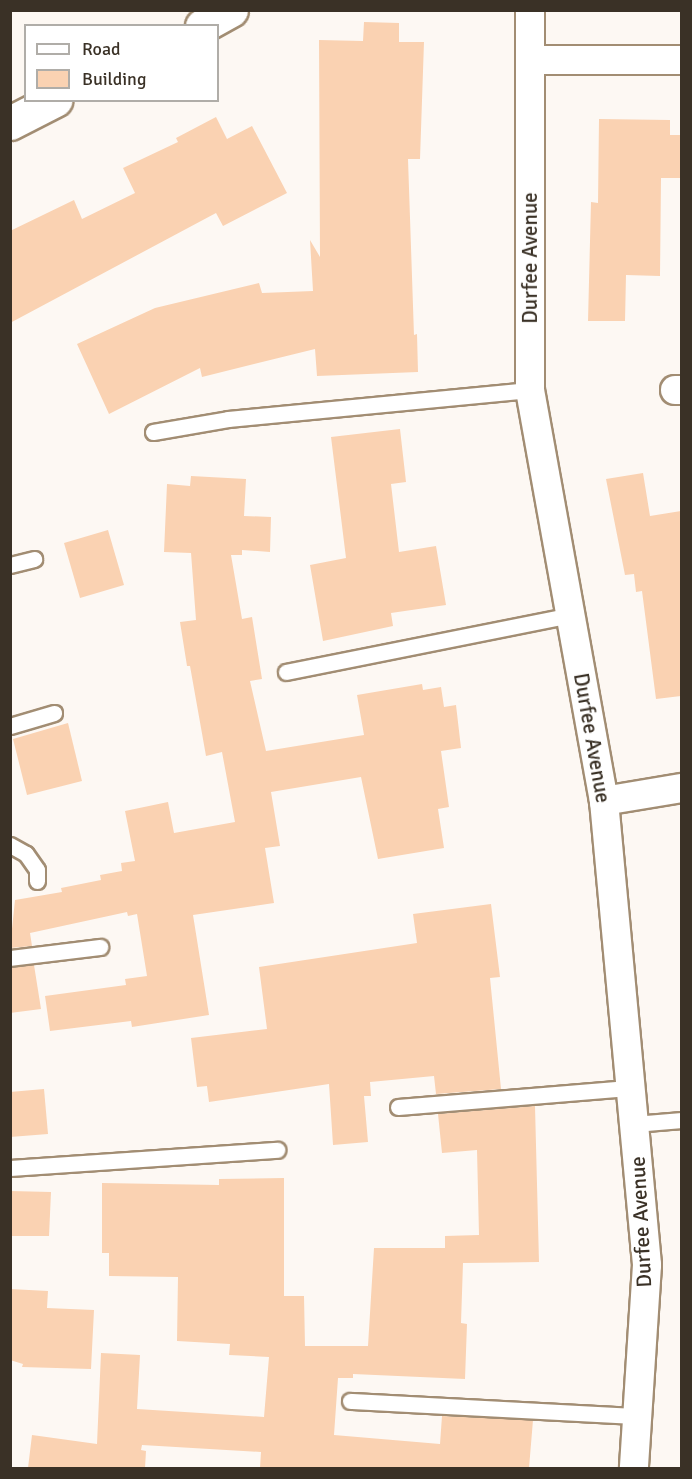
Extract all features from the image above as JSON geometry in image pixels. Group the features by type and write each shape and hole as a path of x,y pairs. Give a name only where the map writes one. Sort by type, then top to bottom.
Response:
{"main road":[{"path":"206,24 231,10"},
{"path":"10,123 50,102"}],"street":[{"name":"Durfee Avenue","path":"530,10 530,390 604,801 647,1265 634,1468"},
{"path":"530,60 681,60"},
{"path":"604,801 681,788"}],"lane":[{"path":"153,432 228,419 530,390"},
{"path":"10,565 34,559"},
{"path":"286,672 571,615"},
{"path":"10,726 54,713"},
{"path":"10,845 26,854 37,870 37,881"},
{"path":"10,958 100,947"},
{"path":"398,1107 631,1088"},
{"path":"634,1124 681,1120"},
{"path":"10,1168 277,1150"},
{"path":"350,1401 638,1416"}],"building":[{"path":"364,22 399,23 399,42 424,42 420,159 408,159 414,335 417,334 418,372 317,376 315,349 202,377 200,368 109,414 77,344 155,308 259,283 262,293 313,291 310,240 320,257 319,40 363,41"},
{"path":"216,117 227,139 252,126 287,193 223,226 216,213 10,323 10,231 74,200 82,219 135,193 123,168 178,142 176,138"},
{"path":"599,119 670,120 670,135 681,135 681,178 661,178 660,276 626,275 625,321 588,321 591,202 598,203"},
{"path":"400,429 406,482 391,484 399,552 436,546 446,605 391,613 393,626 323,641 310,565 346,558 331,437"},
{"path":"643,473 650,516 681,511 681,696 656,699 642,591 636,592 634,574 625,575 606,479"},
{"path":"191,476 246,479 244,516 271,517 270,552 242,550 242,555 231,555 242,619 252,617 262,679 250,681 266,751 364,735 357,695 422,684 423,690 441,687 444,707 456,705 461,748 441,751 449,807 438,809 444,848 378,859 361,777 271,792 280,846 265,848 274,903 193,915 209,1015 132,1027 131,1021 50,1031 45,996 126,985 125,979 147,976 137,914 128,916 127,912 30,933 32,946 10,948 15,900 62,892 61,888 101,880 100,875 122,871 121,863 135,861 125,811 168,802 174,833 235,822 222,752 206,756 190,666 187,666 180,622 196,620 191,553 164,552 167,484 190,486"},
{"path":"108,530 124,585 80,598 64,543"},
{"path":"68,723 82,781 27,795 13,739"},
{"path":"491,904 500,977 490,978 501,1089 436,1094 434,1076 370,1082 371,1096 364,1096 368,1142 333,1145 329,1084 209,1102 207,1086 197,1087 191,1038 267,1029 259,967 417,943 413,914"},
{"path":"34,965 41,1009 10,1013 10,968"},
{"path":"44,1089 48,1134 10,1137 10,1092"},
{"path":"535,1106 539,1262 463,1263 461,1323 467,1324 465,1379 353,1374 353,1378 338,1378 334,1435 440,1444 442,1416 533,1420 529,1468 260,1468 261,1452 142,1445 141,1450 146,1451 145,1468 28,1468 32,1435 97,1444 101,1353 140,1355 137,1409 264,1417 269,1357 229,1355 230,1344 177,1341 178,1277 109,1276 109,1253 102,1253 102,1183 219,1185 219,1179 284,1178 284,1296 304,1296 305,1346 368,1346 374,1248 445,1248 445,1236 479,1235 477,1150 442,1153 438,1114"},
{"path":"10,1191 51,1192 49,1236 10,1236"},
{"path":"10,1289 48,1291 47,1308 94,1310 91,1369 22,1367 23,1364 10,1360"}]}
